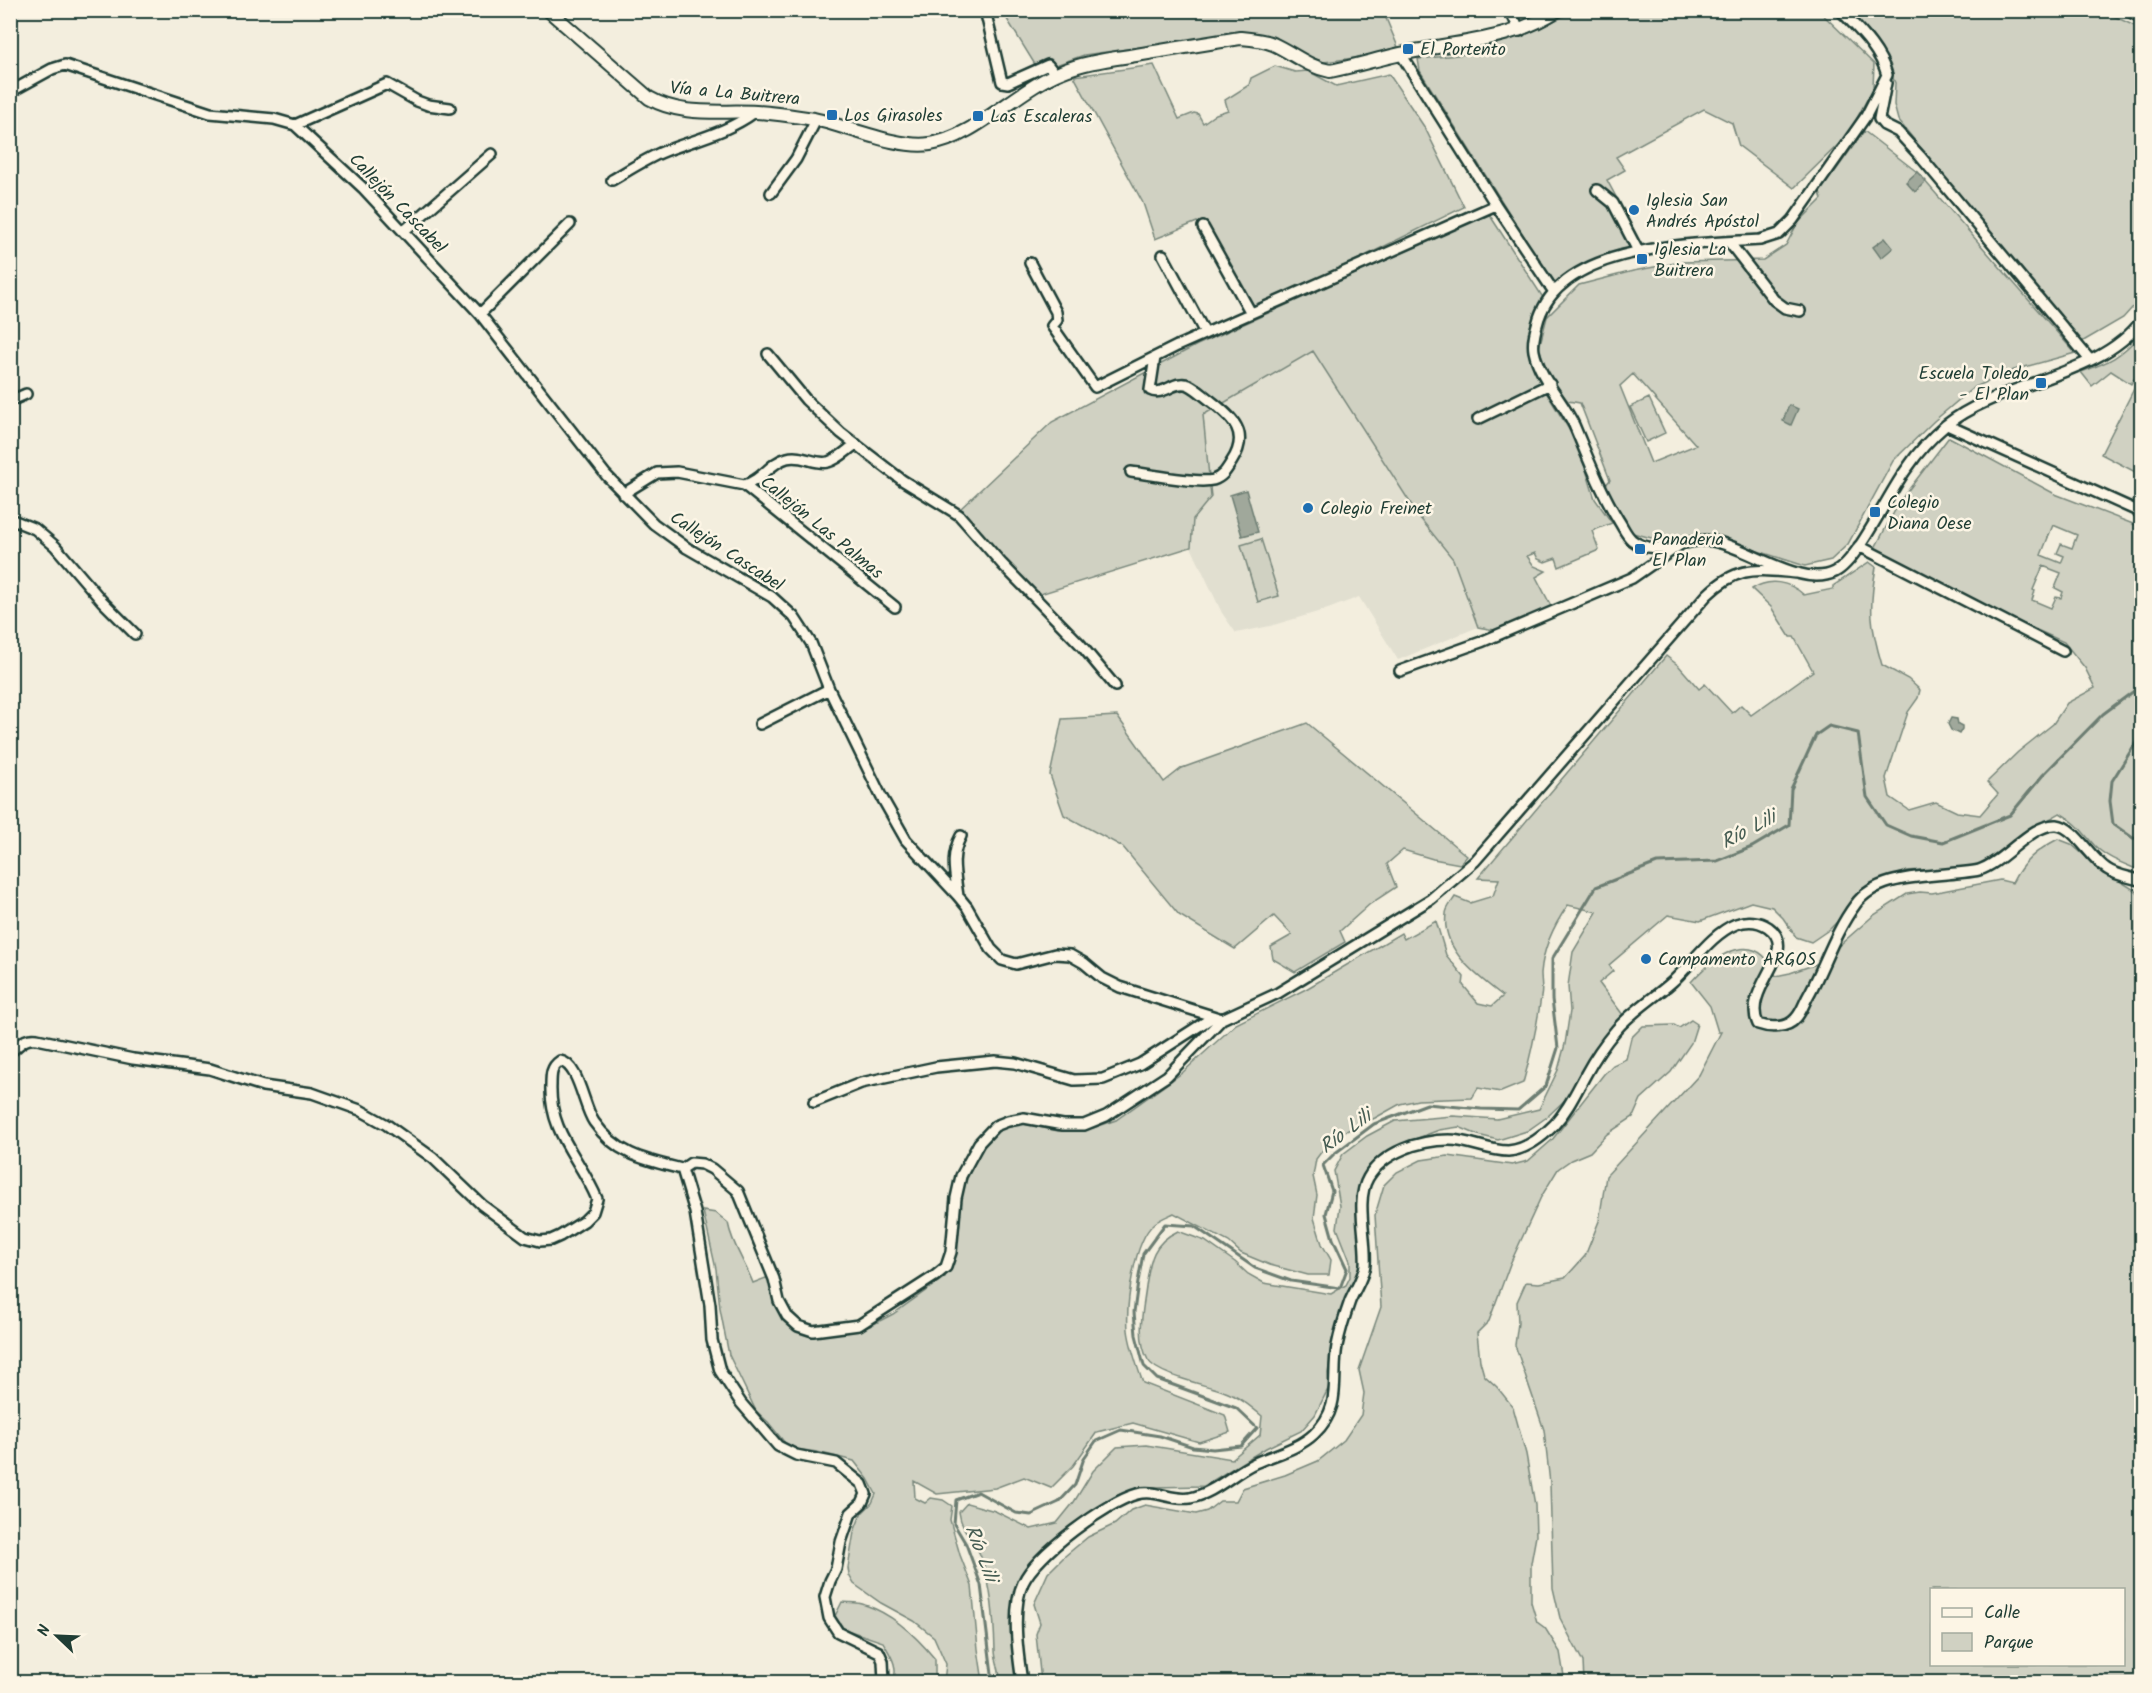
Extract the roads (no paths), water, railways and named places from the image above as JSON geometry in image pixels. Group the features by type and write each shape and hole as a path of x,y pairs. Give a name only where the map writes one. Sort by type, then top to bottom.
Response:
{"street":[{"name":"Vía a La Buitrera","path":"548,10 649,98 663,105 696,111 755,112 816,120 898,142 928,145 946,141 971,128 1055,74 1102,61 1240,38 1272,44 1316,69 1330,71 1401,54 1470,43 1520,31 1558,10"},
{"path":"985,10 1002,82 1008,83 1048,65 1055,74"},
{"path":"1510,10 1520,31"},
{"path":"1840,10 1863,34 1883,61 1887,75 1879,119 1884,125 1898,132 1920,156 2090,360"},
{"path":"2127,10 2142,18"},
{"path":"1401,54 1554,292"},
{"name":"Callejón Cascabel","path":"10,92 64,65 210,113 274,119 295,125 363,188 480,314 623,494 654,524 682,544 772,597 794,617 812,643 829,689 867,757 881,796 906,840 967,907 991,949 1002,960 1016,964 1055,954 1070,956 1084,963 1102,978 1120,987 1218,1018"},
{"path":"1887,75 1866,116 1793,220 1779,234 1760,240 1638,251 1590,267 1570,279 1554,292 1541,312 1535,330 1534,350 1550,384 1572,421 1603,494 1630,538 1642,546 1655,548 1695,540 1713,541 1811,577 1833,573 1841,569 1859,546 1907,467 1947,425 1997,398 2090,360 2116,345 2142,320"},
{"path":"295,125 387,84 417,101 450,108"},
{"path":"612,180 663,151 707,138 741,122 755,112"},
{"path":"771,193 796,159 816,120"},
{"path":"404,231 492,154"},
{"path":"1597,190 1613,202 1638,251"},
{"path":"1030,263 1056,312 1056,320 1052,326 1095,387 1205,333 1496,205"},
{"path":"480,314 570,224"},
{"path":"1203,227 1251,313"},
{"path":"1729,242 1774,300 1785,308 1800,311"},
{"path":"1163,255 1205,333"},
{"path":"768,354 814,408 856,444 902,480 959,515 1002,564 1081,645 1115,686"},
{"path":"1131,472 1196,480 1215,480 1225,473 1238,452 1240,438 1237,425 1228,415 1190,386 1180,383 1157,392 1150,390 1155,357"},
{"path":"1478,419 1550,384"},
{"path":"10,400 26,394"},
{"path":"1947,425 2142,513"},
{"path":"744,485 755,482 775,464 786,458 801,456 826,463 836,459 856,444"},
{"name":"Callejón Las Palmas","path":"623,494 657,473 677,472 744,485 895,607"},
{"path":"10,519 35,529 54,546 102,601 135,634"},
{"path":"1400,671 1481,642 1632,578 1683,543"},
{"path":"1859,546 2063,651"},
{"path":"814,1102 861,1083 936,1066 995,1061 1015,1063 1074,1080 1103,1079 1140,1064 1218,1018 1278,993 1431,899 1475,861 1721,581 1737,573 1756,570 1798,573"},
{"path":"760,724 829,689"},
{"path":"1022,1683 1017,1622 1018,1600 1023,1583 1032,1569 1055,1548 1082,1525 1134,1494 1145,1492 1175,1499 1190,1498 1207,1492 1253,1463 1288,1450 1312,1437 1323,1425 1331,1411 1335,1393 1336,1347 1349,1304 1365,1268 1362,1202 1365,1181 1378,1164 1395,1153 1423,1143 1451,1140 1512,1151 1533,1142 1553,1126 1570,1106 1588,1070 1617,1028 1673,981 1721,933 1738,924 1753,921 1770,928 1779,941 1778,956 1757,994 1754,1006 1754,1017 1758,1024 1767,1027 1784,1025 1796,1019 1821,973 1839,930 1857,902 1876,886 1901,879 1979,870 2003,857 2042,828 2051,825 2065,827 2072,831 2094,860 2109,871 2142,881"},
{"path":"958,896 953,858 955,847 961,836"},
{"path":"682,1169 691,1163 702,1164 712,1169 738,1191 774,1279 779,1301 787,1316 798,1326 813,1331 859,1324 946,1267 951,1252 956,1197 961,1176 979,1143 994,1126 1008,1120 1024,1118 1063,1125 1084,1125 1106,1116 1167,1076 1218,1018"},
{"path":"10,1052 23,1040 38,1039 133,1059 210,1069 263,1086 292,1089 335,1101 360,1110 387,1125 433,1158 482,1205 510,1227 525,1237 540,1241 550,1240 584,1221 593,1212 597,1199 556,1124 550,1099 551,1077 554,1065 560,1060 567,1062 573,1068 585,1107 606,1136 624,1152 682,1169"},
{"path":"682,1169 695,1212 710,1305 712,1340 720,1371 741,1403 777,1446 796,1455 836,1462 862,1484 866,1494 862,1503 851,1513 841,1542 836,1569 825,1597 829,1618 838,1632 879,1652 883,1661 884,1683"}],"waterway":[{"name":"Río Lili","path":"993,1682 981,1585 966,1544 954,1524 956,1500 978,1492 1016,1513 1031,1515 1059,1502 1075,1485 1084,1458 1096,1441 1121,1430 1160,1436 1193,1447 1213,1449 1241,1446 1257,1428 1236,1408 1157,1379 1144,1366 1136,1335 1134,1312 1138,1282 1143,1254 1165,1224 1194,1226 1255,1268 1291,1281 1340,1288 1347,1269 1333,1239 1326,1214 1332,1191 1323,1165 1374,1124 1427,1104 1518,1110 1546,1086 1558,1048 1552,999 1552,959 1596,887 1657,863 1717,861 1752,847 1789,825 1791,789 1816,735 1829,726 1858,733 1867,797 1886,825 1911,836 1943,842 2010,815 2043,775 2103,714 2142,685"},
{"name":"Río Lili","path":"2142,733 2112,781 2110,801 2113,824 2133,838 2142,839"}],"place":[{"name":"El Portento","path":"1408,49"},
{"name":"Los Girasoles","path":"832,115"},
{"name":"Las Escaleras","path":"978,116"},
{"name":"Iglesia San Andrés Apóstol","path":"1634,210"},
{"name":"Iglesia La Buitrera","path":"1642,259"},
{"name":"Escuela Toledo - El Plan","path":"2041,383"},
{"name":"Colegio Freinet","path":"1308,508"},
{"name":"Colegio Diana Oese","path":"1875,512"},
{"name":"Panaderia El Plan","path":"1640,549"},
{"name":"Campamento ARGOS","path":"1646,959"}]}
